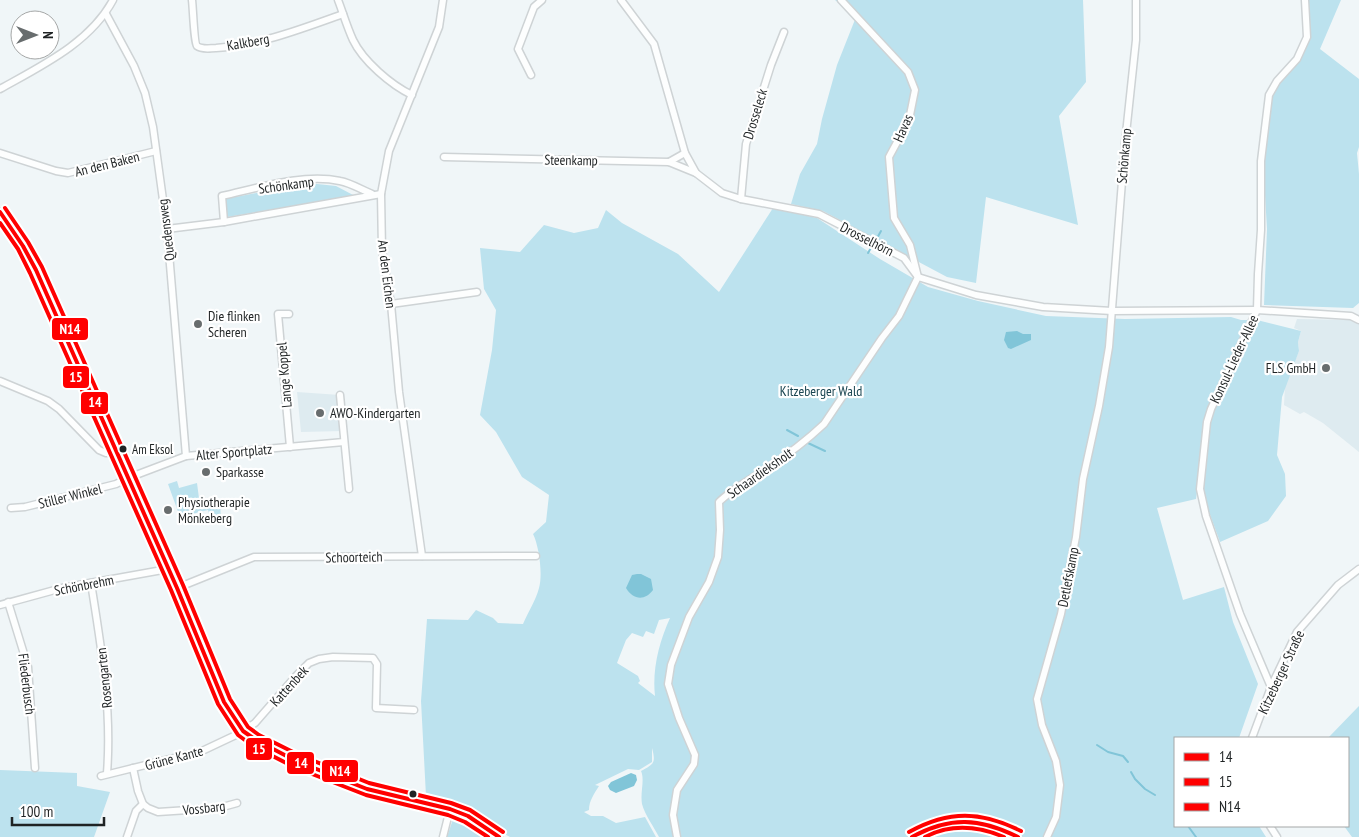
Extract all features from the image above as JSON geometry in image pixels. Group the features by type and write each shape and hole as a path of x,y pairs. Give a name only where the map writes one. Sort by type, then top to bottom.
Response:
{"street":[{"path":"0,89 47,62 90,32 106,14 113,0"},
{"name":"Kalkberg","path":"192,0 194,42 197,46 204,48 238,46 290,34 343,14"},
{"path":"338,0 354,42 371,63 400,89 412,95"},
{"name":"An den Eichen","path":"422,556 399,392 391,304 382,250 377,194 389,151 439,27 443,0"},
{"path":"531,75 518,49 534,7 542,0"},
{"name":"Drosselhörn","path":"622,0 654,44 685,152 696,174 722,193 741,199 818,214 904,258 918,277"},
{"name":"Havas","path":"841,0 908,72 915,90 909,120 889,157 894,218 910,245 918,277"},
{"name":"Schönkamp","path":"1112,311 1125,143 1136,40 1136,0"},
{"name":"Konsul-Lieder-Allee","path":"1271,687 1240,614 1206,516 1200,489 1207,422 1211,409 1257,310 1262,230 1260,161 1269,95 1277,82 1297,59 1308,37 1305,0"},
{"name":"Quedensweg","path":"106,14 142,84 150,114 167,229 186,456"},
{"name":"Drosseleck","path":"741,199 746,144 771,65 784,32"},
{"name":"An den Baken","path":"0,153 68,173 156,151"},
{"path":"669,162 685,152"},
{"name":"Steenkamp","path":"444,157 669,162 696,174"},
{"name":"Schönkamp","path":"224,222 222,196 278,184 310,179 340,181 377,194"},
{"name":"Schönkamp","path":"167,229 224,222 377,194"},
{"path":"0,212 23,246 36,270 177,588 224,702 243,731 296,761 367,789 450,809 468,816 497,836"},
{"path":"918,277 976,295 1043,307 1112,311 1257,310 1351,316 1359,320"},
{"name":"Schaardieksholt","path":"677,837 673,815 678,790 694,764 695,755 679,718 668,684 671,665 689,617 709,582 718,558 719,502 812,436 824,424 899,316 918,277"},
{"path":"391,304 477,292"},
{"name":"Detlefskamp","path":"1047,837 1056,817 1060,785 1056,761 1042,725 1038,699 1061,614 1072,556 1083,479 1099,406 1109,347 1112,311"},
{"name":"Lange Koppel","path":"289,314 278,314 290,447"},
{"path":"0,381 48,401 99,450 106,453 117,451"},
{"path":"340,395 349,489"},
{"name":"Alter Sportplatz","path":"128,478 186,456 344,442"},
{"name":"Stiller Winkel","path":"11,508 24,507 116,484 128,478"},
{"name":"Schoorteich","path":"177,588 254,557 536,556"},
{"name":"Schönbrehm","path":"0,605 62,588 168,569"},
{"name":"Kitzeberger Straße","path":"1252,737 1271,687 1297,632 1338,585 1359,569"},
{"name":"Rosengarten","path":"91,583 106,686 108,720 104,775"},
{"name":"Fliederbusch","path":"8,602 28,666 35,768"},
{"name":"Kattenbek","path":"243,731 255,723 296,676 310,663 319,659 333,657 373,658 377,664 376,708 414,710"},
{"name":"Grüne Kante","path":"104,775 202,751 243,731"},
{"path":"127,837 136,811 143,804 133,768"},
{"name":"Vossbarg","path":"143,804 158,812 219,808 237,803"},
{"path":"443,837 450,809"},
{"path":"912,837 933,826 970,821 987,823 1003,828 1018,837"}],"shaded area":[{"name":"FLS GmbH","path":"1297,319 1351,320 1359,323 1359,452 1323,423 1304,412 1300,414 1284,405 1285,386 1299,351 1298,342 1301,331 1294,328"},
{"path":"1017,331 1023,334 1031,334 1031,340 1011,349 1008,348 1004,340 1006,332"},
{"name":"AWO-Kindergarten","path":"297,392 340,395 343,431 301,432"},
{"path":"637,574 651,579 653,590 650,594 639,598 632,595 626,588 632,575"},
{"path":"631,773 636,775 637,780 634,786 616,793 610,790 608,786 611,782"}],"green space":[{"path":"835,0 1083,0 1086,82 1059,116 1078,225 986,197 976,283 947,277 823,211 791,204 800,174 817,144 837,65 856,17"},
{"path":"1306,0 1341,0 1320,49 1359,79 1359,147 1357,153 1359,174 1359,303 1353,308 1264,305 1267,229 1263,161 1271,96 1309,37"},
{"path":"308,183 336,186 355,196 227,217 225,199"},
{"name":"Kitzeberger Wald","path":"773,208 817,218 880,259 928,287 978,301 1046,316 1125,319 1231,317 1241,320 1257,320 1301,331 1298,342 1299,351 1282,397 1277,455 1285,474 1286,496 1268,521 1220,542 1198,485 1196,499 1157,508 1183,600 1224,587 1233,622 1258,684 1239,737 1174,737 1174,827 1260,827 1266,837 659,837 642,804 643,778 641,771 649,767 654,760 652,748 652,762 639,770 628,769 595,785 599,786 591,801 589,810 584,812 591,816 603,816 616,823 645,817 656,837 510,837 497,830 476,813 426,796 421,701 427,619 468,620 476,610 493,618 498,623 523,624 539,588 541,575 540,560 533,534 546,522 549,495 522,477 496,432 480,415 492,350 496,310 484,289 480,248 520,252 544,225 574,233 598,228 606,210 622,223 678,254 719,292","holes":["670,618 660,646 656,666 655,696 638,683 640,681 638,676 617,663 626,640 632,633 643,637 646,631 654,634 659,620"]},
{"path":"177,481 179,488 197,483 200,506 220,502 221,521 212,523 208,510 180,517 168,484"},
{"path":"1359,706 1359,837 1352,837 1345,827 1349,827 1349,737 1329,737"},
{"path":"0,770 77,773 77,786 110,792 94,837 0,837"},
{"path":"453,819 475,831 482,837 447,837"}],"waterway":[{"path":"876,240 881,231"},
{"path":"868,253 872,246"},
{"path":"787,430 798,436"},
{"path":"808,443 825,451"},
{"path":"1097,745 1108,752 1123,756 1128,762"},
{"path":"1131,772 1145,789 1155,795"},
{"path":"1189,827 1196,837"}],"transit line":[{"name":"N14","path":"5,208 42,267 183,585 230,699 248,727 259,735 299,755 369,783 451,803 470,810 503,832"},
{"name":"14","path":"0,212 23,246 36,270 177,588 224,702 243,731 296,761 367,789 450,809 468,816 499,837"},
{"name":"15","path":"0,223 18,249 30,273 171,590 218,704 238,735 253,746 294,767 366,795 448,815 465,822 488,837"},
{"name":"N14","path":"909,832 938,820 965,816 992,820 1021,831"},
{"name":"14","path":"912,837 939,825 965,822 991,826 1018,837"},
{"name":"15","path":"925,837 954,828 974,829 1004,837"}],"place":[{"name":"Die flinken Scheren","path":"198,324"},
{"name":"FLS GmbH","path":"1326,368"},
{"name":"AWO-Kindergarten","path":"320,413"},
{"name":"Am Eksol","path":"123,449"},
{"name":"Sparkasse","path":"206,472"},
{"name":"Physiotherapie Mönkeberg","path":"168,510"}]}
